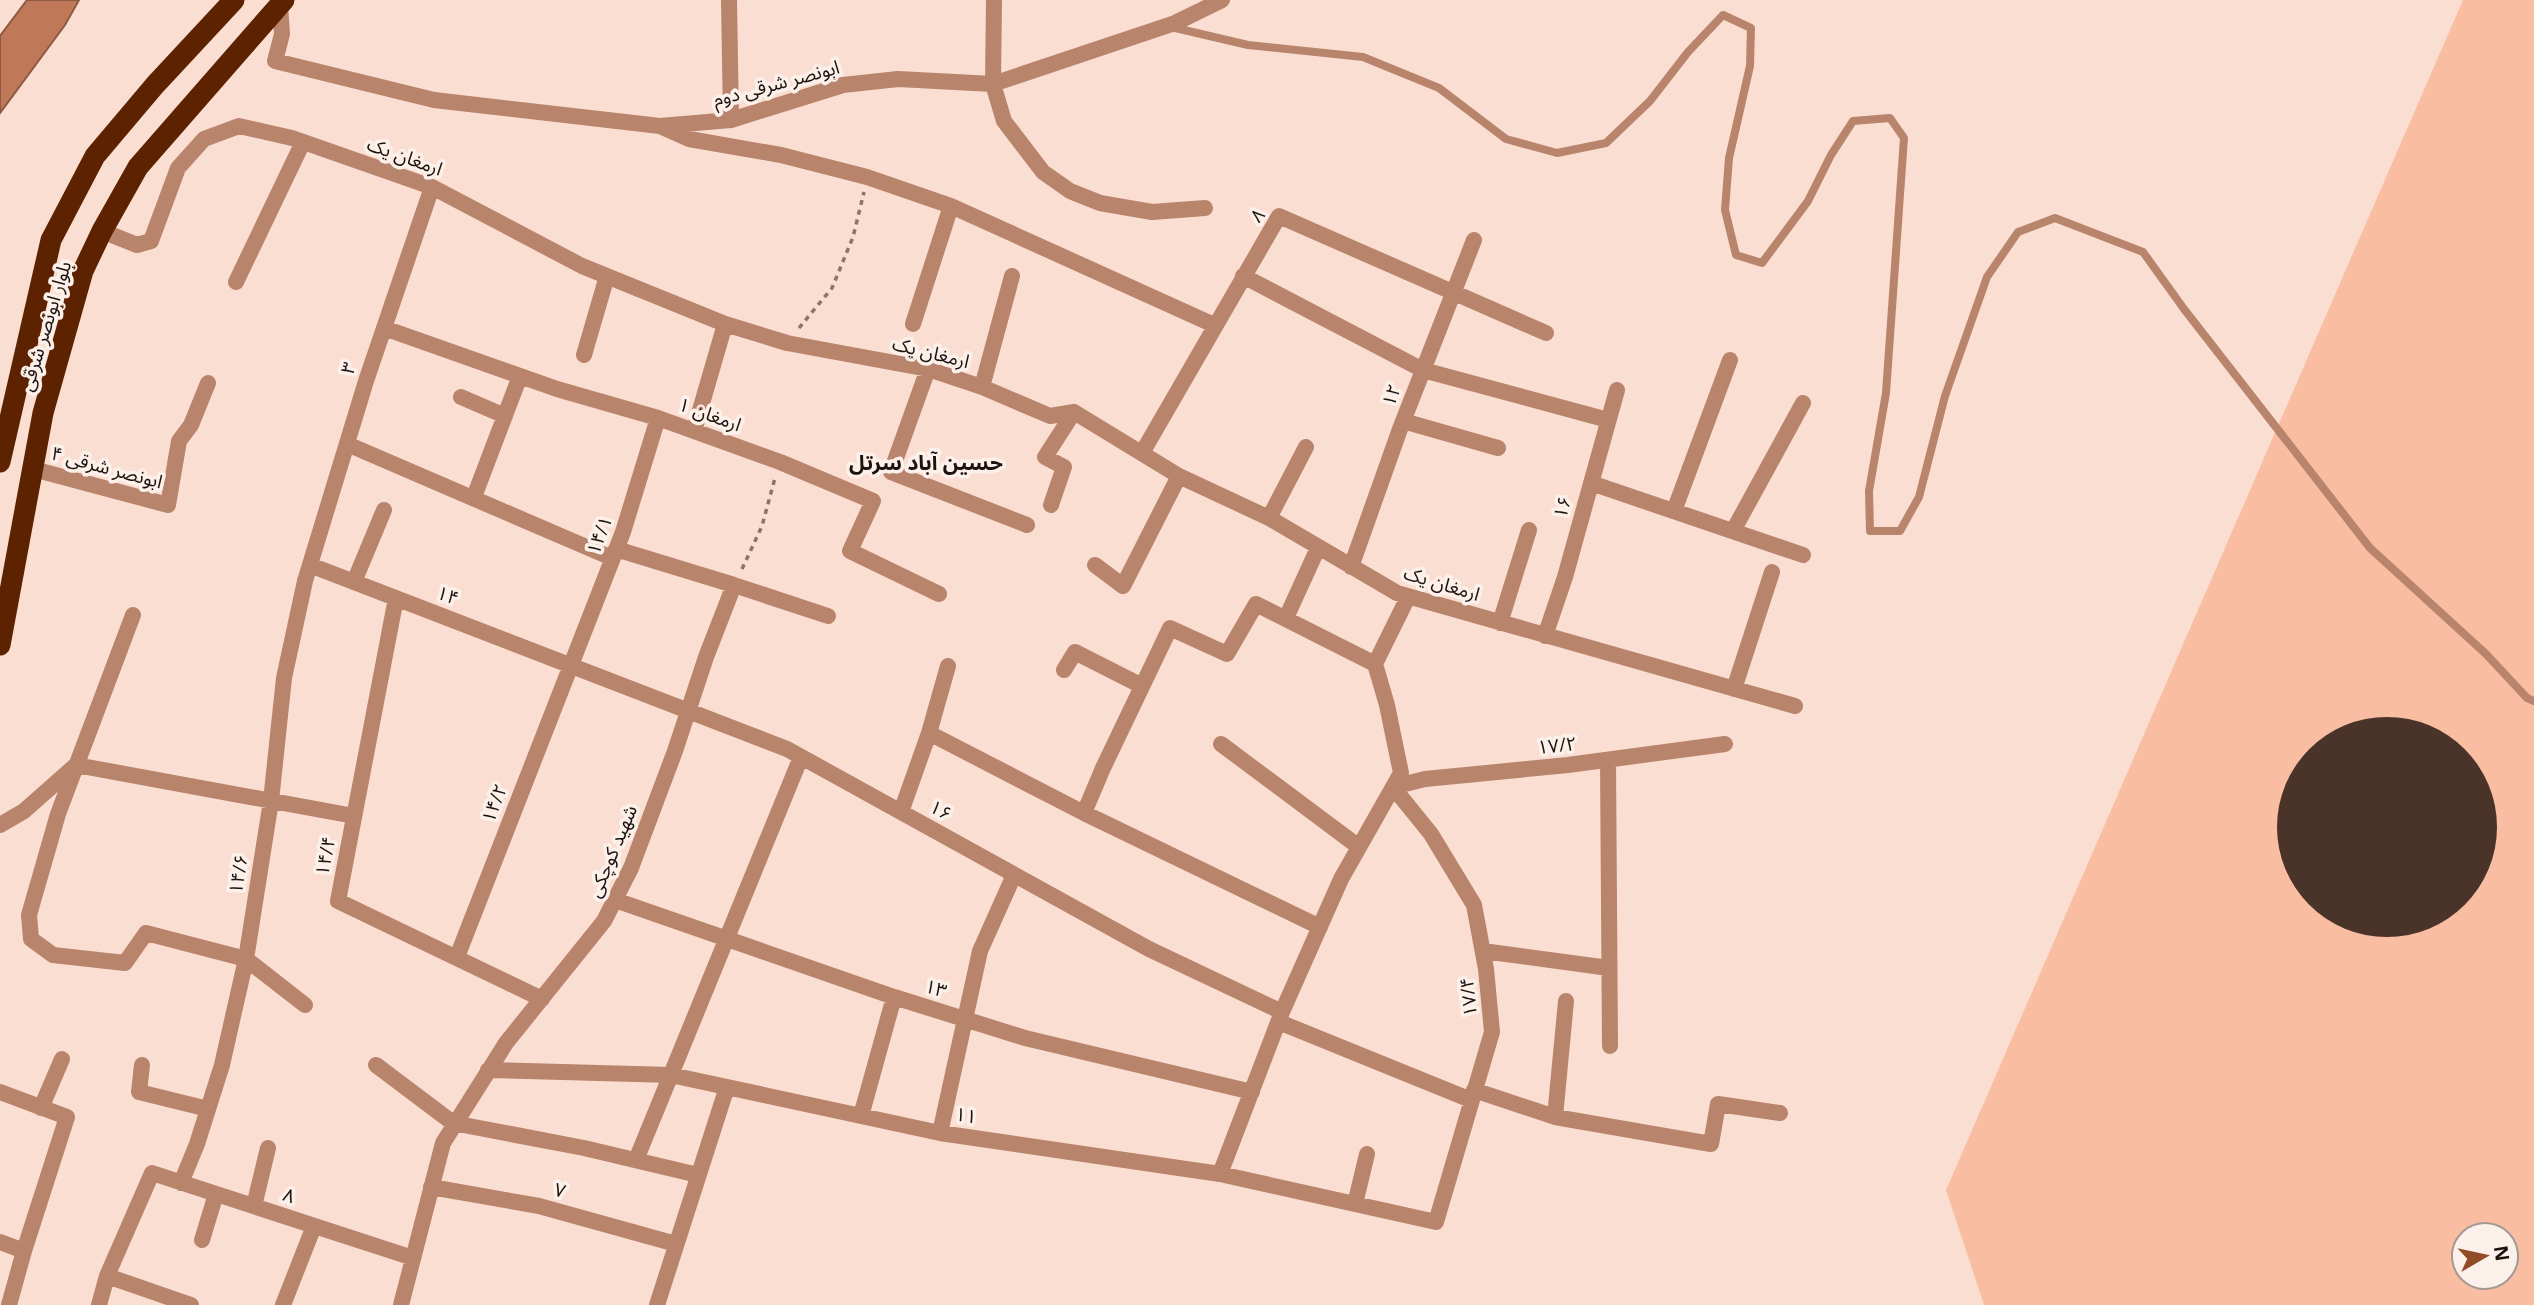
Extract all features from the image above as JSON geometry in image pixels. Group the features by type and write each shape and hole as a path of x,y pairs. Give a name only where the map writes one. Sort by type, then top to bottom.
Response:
{"highway":[{"name":"بلوار ابونصر شرقی","path":"0,462 51,240 57,228 95,156 155,85 234,0"},
{"name":"بلوار ابونصر شرقی","path":"0,645 43,413 83,271 138,167 282,2"}],"street":[{"path":"729,0 731,120"},
{"path":"994,0 993,84 1004,121 1043,172 1070,191 1100,203 1152,212 1205,208"},
{"path":"993,84 1165,26 1222,0"},
{"name":"ابونصر شرقی دوم","path":"282,2 282,34 275,61 434,100 660,126 731,120 843,85 898,79 993,84"},
{"name":"ارمغان یک","path":"102,231 137,245 151,242 178,168 204,139 239,126 303,142 432,187 582,266 725,324 787,343 928,369 982,387 1050,416 1074,412 1178,476 1269,518 1397,593 1795,706"},
{"path":"660,126 689,139 781,155 867,177 951,206 1214,325"},
{"path":"236,282 303,142"},
{"name":"۳","path":"310,565 384,328 432,187"},
{"path":"913,324 951,206"},
{"name":"۸","path":"1142,453 1279,216 1546,334"},
{"name":"۱۲","path":"1351,567 1403,421 1474,240"},
{"path":"584,355 607,276"},
{"path":"982,387 1012,276"},
{"path":"1243,276 1423,370 1608,420"},
{"path":"694,431 725,324"},
{"name":"ارمغان ۱","path":"384,328 520,376 658,418 780,462 873,501 850,551 939,594"},
{"path":"1674,511 1730,360"},
{"path":"928,369 891,472 1027,524"},
{"path":"474,497 520,376"},
{"name":"ابونصر شرقی ۴","path":"33,469 168,505 179,441 191,425 208,383"},
{"name":"۱۶","path":"1545,636 1565,577 1617,390"},
{"path":"461,397 505,416"},
{"path":"1733,531 1803,403"},
{"path":"1051,505 1064,467 1045,457 1074,412"},
{"name":"۱۴/۱","path":"570,664 638,488 658,418"},
{"path":"1403,421 1499,448"},
{"path":"347,443 614,553 734,585 828,617"},
{"path":"1269,518 1306,447"},
{"path":"1095,565 1123,586 1178,476"},
{"path":"1591,483 1802,555"},
{"path":"354,582 384,510"},
{"path":"1500,623 1529,530"},
{"path":"1286,618 1318,548"},
{"name":"۱۴","path":"310,565 570,664"},
{"name":"۱۴/۶","path":"181,1183 222,1065 246,959 271,801 284,678 310,565"},
{"path":"1734,689 1772,572"},
{"name":"شهید کوچکی","path":"401,1305 443,1143 453,1123 506,1043 604,921 615,900 631,868 734,585"},
{"name":"۱۴/۴","path":"396,597 338,901 542,999"},
{"path":"1220,1174 1280,1017 1341,879 1397,780 1387,705 1375,664 1408,597"},
{"path":"1084,813 1170,628 1227,654 1256,604 1375,664"},
{"path":"132,615 58,814 29,915 31,939 53,955 125,963 146,933 246,959 305,1005"},
{"path":"1064,670 1075,652 1142,687"},
{"name":"۱۶","path":"570,664 801,757 1149,949 1280,1017 1472,1095 1555,1117 1711,1144 1718,1104 1780,1112"},
{"name":"۱۴/۲","path":"457,957 570,664"},
{"path":"901,813 929,733 948,666"},
{"path":"929,733 1084,813 1320,927"},
{"path":"1221,744 1359,847"},
{"name":"۱۷/۲","path":"1397,780 1608,760 1725,744"},
{"path":"636,1160 801,757"},
{"path":"1608,760 1610,1046"},
{"path":"76,765 354,816"},
{"path":"0,825 49,792 76,765"},
{"name":"۱۷/۴","path":"1397,780 1474,905 1483,951 1492,1032 1436,1222"},
{"path":"940,1132 981,950 1014,875"},
{"name":"۱۳","path":"615,900 894,997 1025,1038 1252,1092"},
{"path":"1483,951 1609,968"},
{"path":"861,1116 894,997"},
{"path":"1555,1117 1566,1001"},
{"path":"41,1108 62,1059"},
{"path":"142,1065 139,1092 208,1109"},
{"path":"376,1065 453,1123 584,1148 698,1175"},
{"name":"۱۱","path":"488,1070 671,1075 940,1132 1220,1174 1436,1222"},
{"path":"657,1305 727,1087"},
{"path":"0,1092 67,1117 9,1305"},
{"path":"254,1206 268,1148"},
{"path":"1355,1204 1367,1154"},
{"name":"۸","path":"107,1276 152,1173 413,1258"},
{"name":"۷","path":"431,1187 539,1206 676,1244"},
{"path":"202,1240 216,1194"},
{"path":"283,1305 314,1226"},
{"path":"0,1242 24,1251"},
{"path":"99,1305 107,1276 191,1305"}],"lane":[{"path":"1165,26 1248,46 1363,57 1439,88 1506,139 1557,153 1606,143 1650,101 1688,52 1723,15 1751,28 1750,66 1729,158 1725,210 1735,255 1762,263 1808,201 1831,155 1853,121 1890,118 1904,138 1886,393 1869,491 1870,531 1900,531 1919,497 1945,396 1987,277 2018,232 2054,218 2143,252 2184,310 2370,548 2486,654 2527,698 2534,701"}],"path":[{"path":"787,343 832,288 853,237 867,177"},
{"path":"734,585 761,526 780,462"}],"shaded area":[{"path":"27,0 79,0 65,25 0,113 0,36"},
{"path":"2463,0 2534,0 2534,1305 1984,1305 1946,1190"}],"building":[{"path":"2387,717 2408,719 2439,730 2465,749 2484,775 2495,806 2495,848 2484,879 2465,905 2439,924 2408,935 2387,937 2366,935 2335,924 2309,905 2290,879 2279,848 2277,827 2279,806 2290,775 2309,749 2335,730 2366,719"}],"district":[{"name":"حسین آباد سرتل","path":"926,462"}]}
